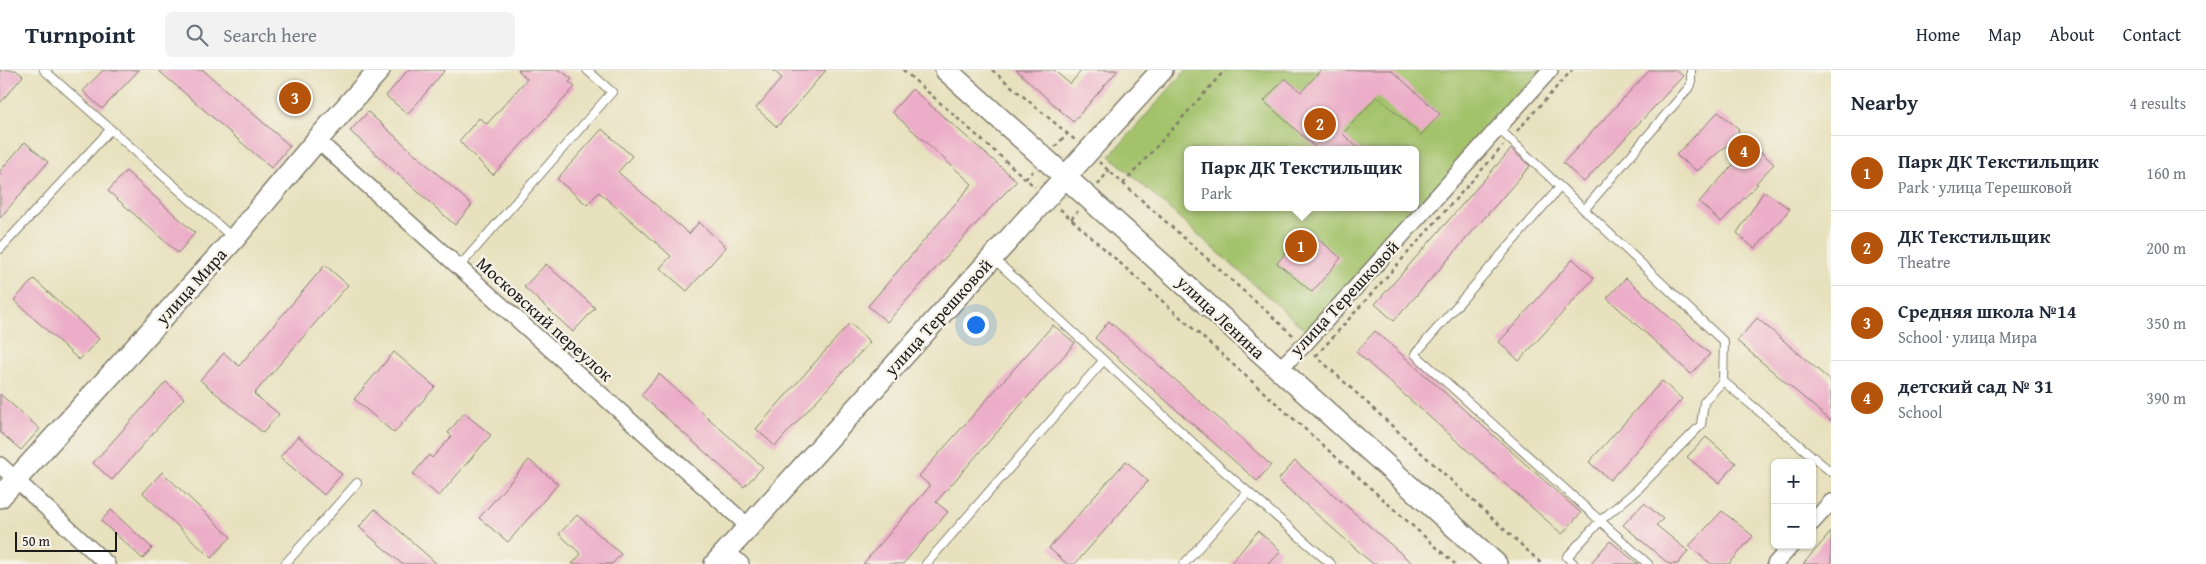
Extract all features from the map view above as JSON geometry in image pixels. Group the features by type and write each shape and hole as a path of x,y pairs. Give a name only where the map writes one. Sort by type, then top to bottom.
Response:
{"street":[{"name":"улица Мира","path":"0,497 234,239 316,140 379,70"},
{"name":"улица Ленина","path":"946,70 1496,564"},
{"name":"улица Терешковой","path":"727,560 748,526 1162,70"},
{"name":"улица Терешковой","path":"1278,370 1304,345 1550,70"},
{"name":"Московский переулок","path":"316,140 748,526"},
{"path":"0,465 107,564"},
{"path":"1816,519 1831,502"},
{"path":"1776,564 1789,549"}],"lane":[{"path":"44,70 234,239"},
{"path":"459,268 612,92 587,70"},
{"path":"1584,210 1691,85 1691,70"},
{"path":"1498,128 1724,342 1723,381 1704,402 1701,426 1638,489 1601,520 1567,557 1574,564"},
{"path":"0,249 110,130"},
{"path":"1560,187 1415,354 1648,564"},
{"path":"992,258 1321,561 1330,564"},
{"path":"926,564 1103,361"},
{"path":"1723,381 1831,472"},
{"path":"285,564 357,483"},
{"path":"1184,564 1248,492"}],"path":[{"path":"903,70 1455,564"},
{"path":"992,70 1088,152 1304,345 1542,564"},
{"path":"1124,184 1225,70"},
{"path":"1316,356 1572,70"}],"green space":[{"path":"1186,70 1548,70 1311,335 1110,156"}],"building":[{"path":"0,70 16,70 23,76 0,103"},
{"path":"103,70 139,70 102,109 83,91"},
{"path":"158,70 203,70 290,146 271,168"},
{"path":"408,70 445,70 408,114 386,96"},
{"path":"518,70 560,70 572,79 569,82 575,87 493,175 459,141 479,118 487,124 527,79"},
{"path":"773,70 826,70 777,127 756,108 782,78"},
{"path":"1016,70 1054,70 1070,84 1082,70 1118,70 1073,122"},
{"path":"1321,70 1391,70 1440,114 1421,135 1377,96 1343,134 1356,146 1314,146 1264,101 1285,78 1301,92"},
{"path":"1650,70 1676,70 1683,76 1584,182 1563,163"},
{"path":"912,89 1017,181 887,322 868,306 972,184 892,112"},
{"path":"368,112 472,205 455,225 350,131"},
{"path":"1718,112 1739,129 1740,134 1697,171 1676,155"},
{"path":"602,129 632,156 618,172 689,234 699,222 726,247 687,291 660,268 671,256 599,192 587,205 557,179"},
{"path":"25,142 48,162 0,218 0,171"},
{"path":"1752,144 1774,164 1756,183 1758,184 1721,222 1699,202"},
{"path":"1511,149 1530,166 1394,321 1375,304"},
{"path":"126,171 195,233 178,253 108,191"},
{"path":"1764,191 1790,209 1755,249 1737,233"},
{"path":"1306,229 1341,258 1312,292 1277,263"},
{"path":"1573,259 1594,278 1519,361 1499,342"},
{"path":"546,264 595,308 573,332 524,287"},
{"path":"325,265 348,285 254,394 279,414 263,433 200,380 224,353 239,366"},
{"path":"1626,278 1710,354 1691,374 1607,298"},
{"path":"34,279 99,339 79,360 14,300"},
{"path":"1757,318 1831,381 1831,421 1737,341"},
{"path":"1109,321 1271,465 1257,481 1095,338"},
{"path":"850,323 870,342 775,446 756,429"},
{"path":"1053,325 1075,343 936,502 948,512 903,564 863,564 930,486 919,476"},
{"path":"1375,331 1581,513 1562,534 1356,352"},
{"path":"394,352 435,387 394,433 354,399"},
{"path":"659,374 763,467 744,487 641,395"},
{"path":"1662,381 1682,399 1610,480 1589,462"},
{"path":"166,382 184,398 112,480 93,463"},
{"path":"0,394 40,429 21,450 0,432"},
{"path":"464,413 491,435 439,496 413,474 429,455 432,458 452,436 448,433"},
{"path":"298,436 342,474 324,495 280,457"},
{"path":"1706,437 1736,463 1719,483 1687,457"},
{"path":"529,460 558,484 508,542 479,518"},
{"path":"1126,461 1148,481 1075,564 1067,564 1049,548"},
{"path":"1295,461 1413,564 1373,564 1278,480"},
{"path":"162,472 231,537 211,558 143,493"},
{"path":"1644,503 1663,519 1656,525 1688,551 1678,564 1669,564 1623,525"},
{"path":"375,509 437,564 402,564 359,527"},
{"path":"111,510 152,548 143,559 101,521"},
{"path":"1722,511 1753,536 1729,564 1711,564 1689,546"},
{"path":"577,515 621,554 612,564 572,564 581,554 559,534"},
{"path":"1258,531 1281,551 1269,564 1230,564"},
{"path":"1831,532 1831,564 1803,564"},
{"path":"1610,541 1638,564 1590,564"}],"place":[{"name":"Средняя школа №14","path":"295,98"},
{"name":"ДК Текстильщик","path":"1320,124"},
{"name":"детский сад № 31","path":"1744,151"},
{"name":"Парк ДК Текстильщик","path":"1301,246"}]}
